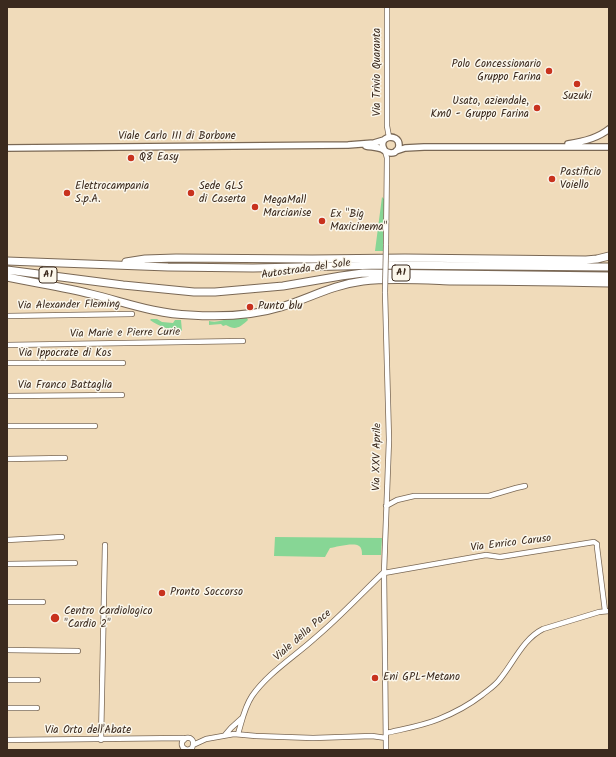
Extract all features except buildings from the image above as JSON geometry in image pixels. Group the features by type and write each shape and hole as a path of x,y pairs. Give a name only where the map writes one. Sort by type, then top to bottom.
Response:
{"highway":[{"path":"110,264 145,259 176,258 586,260 609,256"},
{"name":"Autostrada del Sole","path":"7,261 168,267 253,268 382,264 609,267"},
{"name":"Autostrada del Sole","path":"7,270 123,285 194,292 215,292 283,286 363,273 609,276"},
{"path":"7,277 90,294 152,311 213,316 257,313 281,307 328,289 366,281 410,280 609,283"}],"main road":[{"name":"Viale Carlo III di Borbone","path":"552,146 580,142 592,138 609,129"},
{"name":"Viale Carlo III di Borbone","path":"7,148 348,145 374,143 394,137 404,144 424,147"},
{"path":"385,151 382,146 386,139"},
{"path":"395,152 399,147 398,140"},
{"name":"Viale Carlo III di Borbone","path":"348,145 373,147 389,153 405,148 424,147 609,147"}],"street":[{"name":"Via Trivio Quaranta","path":"386,139 387,7"},
{"name":"Via XXV Aprile","path":"385,151 387,156 386,292 389,440 384,573 386,750"},
{"name":"Via XXV Aprile","path":"387,165 390,157 395,152"},
{"name":"Via Alexander Fleming","path":"7,316 132,314"},
{"name":"Via Marie e Pierre Curie","path":"7,345 243,341"},
{"name":"Via Ippocrate di Kos","path":"7,362 123,363"},
{"name":"Via Franco Battaglia","path":"7,396 122,395"},
{"path":"7,426 95,426"},
{"path":"7,459 65,458"},
{"path":"386,506 397,500 414,496 489,496 526,486"},
{"path":"7,540 62,537"},
{"name":"Via Enrico Caruso","path":"384,573 486,555 500,557 594,542 597,544 607,611"},
{"path":"101,740 105,545"},
{"path":"7,564 75,563"},
{"name":"Viale della Pace","path":"238,734 242,718 250,698 264,682 338,618 384,573"},
{"path":"7,602 43,602"},
{"path":"182,747 184,738 188,737 192,739 206,739 238,734 314,738 386,736 430,723 466,706 494,686 500,680 526,642 537,632 607,611"},
{"path":"7,650 78,651"},
{"path":"7,680 38,680"},
{"path":"7,708 38,708"},
{"path":"225,735 242,718"},
{"name":"Via Orto dell'Abate","path":"7,740 184,738"},
{"path":"169,739 185,749 190,750 194,745 206,739"},
{"path":"192,739 194,745"}],"green space":[{"path":"382,197 384,199 383,251 375,251"},
{"path":"247,318 248,320 235,328 226,325 223,326 221,324 209,325 209,321 217,322"},
{"path":"150,320 173,323 175,320 181,320 182,331 161,326"},
{"path":"275,537 382,538 381,555 362,555 362,550 360,547 353,544 330,548 325,557 274,556"}],"place":[{"name":"Polo Concessionario Gruppo Farina","path":"549,71"},
{"name":"Suzuki","path":"577,84"},
{"name":"Usato, aziendale, Km0 - Gruppo Farina","path":"537,108"},
{"name":"Q8 Easy","path":"131,158"},
{"name":"Pastificio Voiello","path":"552,179"},
{"name":"Elettrocampania S.p.A.","path":"67,193"},
{"name":"Sede GLS di Caserta","path":"191,193"},
{"name":"MegaMall Marcianise","path":"255,207"},
{"name":"Ex \"Big Maxicinema\"","path":"322,221"},
{"name":"Punto blu","path":"250,307"},
{"name":"Pronto Soccorso","path":"162,593"},
{"name":"Centro Cardiologico \"Cardio 2\"","path":"55,618"},
{"name":"Eni GPL-Metano","path":"375,678"}]}
